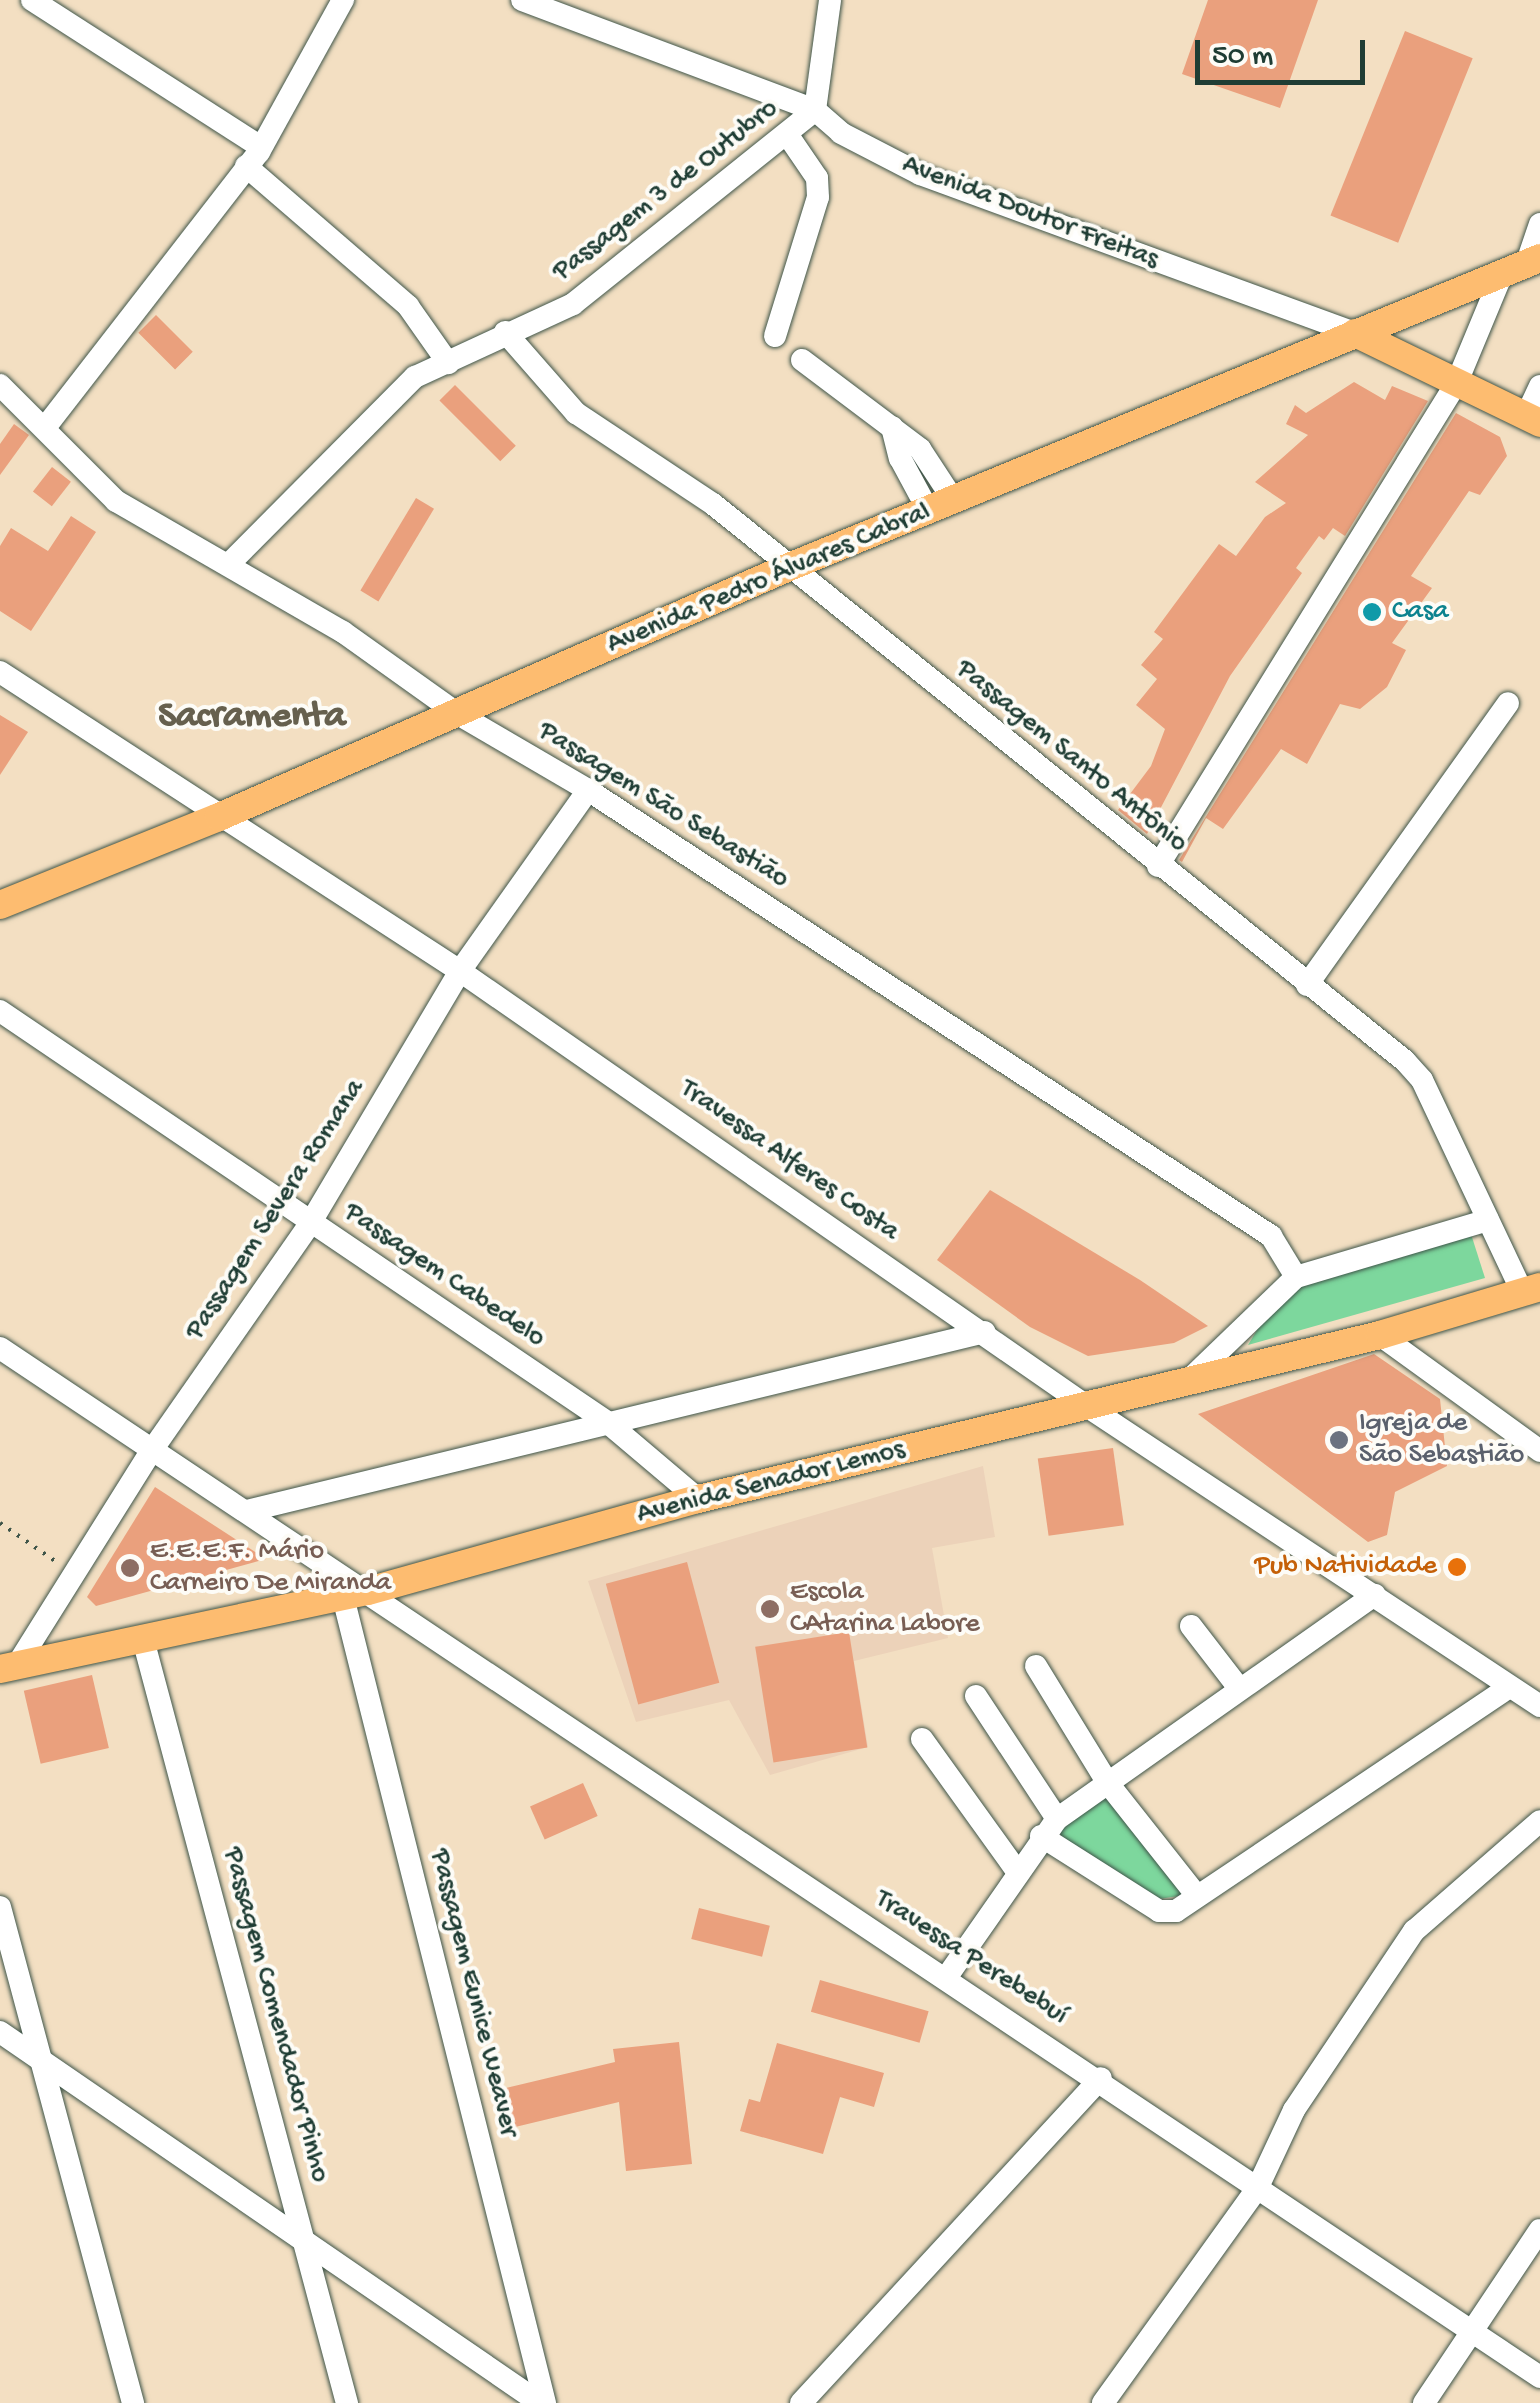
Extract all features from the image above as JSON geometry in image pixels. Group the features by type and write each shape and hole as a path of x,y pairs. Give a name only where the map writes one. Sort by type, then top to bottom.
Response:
{"main road":[{"name":"Avenida Pedro Álvares Cabral","path":"0,905 219,817 789,566 1523,265"},
{"name":"Avenida Doutor Freitas","path":"1355,333 1533,419"},
{"name":"Avenida Senador Lemos","path":"8,1667 144,1642 356,1594 698,1499 1380,1335 1531,1289"}],"street":[{"path":"32,0 261,147"},
{"name":"Avenida Doutor Freitas","path":"522,0 815,110 841,133 920,174 1355,333"},
{"name":"Passagem 3 de Outubro","path":"231,562 415,377 505,332 573,304 815,110 826,67 830,0"},
{"path":"47,425 261,147 339,1"},
{"path":"775,336 818,197 817,178 787,134"},
{"path":"246,166 408,306 448,363"},
{"path":"1158,866 1457,382 1523,265 1540,224"},
{"name":"Passagem Santo Antônio","path":"505,332 576,413 713,504 1158,866 1376,1036 1422,1080 1488,1220 1531,1289"},
{"path":"802,360 920,448 941,506"},
{"name":"Passagem São Sebastião","path":"0,385 47,425 116,501 231,562 458,714 588,790 1270,1236 1296,1276"},
{"path":"1533,419 1540,386"},
{"name":"Travessa Alferes Costa","path":"0,672 460,971 1088,1407 1540,1706"},
{"path":"1307,985 1508,703"},
{"name":"Passagem Severa Romana","path":"8,1667 310,1222 460,971 588,790"},
{"name":"Passagem Cabedelo","path":"0,1011 607,1422 698,1499"},
{"path":"1192,1378 1296,1276 1488,1220"},
{"path":"247,1512 985,1332"},
{"path":"1380,1335 1540,1451"},
{"name":"Travessa Perebebuí","path":"0,1348 150,1453 247,1512 356,1594 1101,2078 1257,2189 1540,2377"},
{"name":"Passagem Eunice Weaver","path":"356,1594 542,2403"},
{"path":"946,1978 1016,1870 1049,1828 1107,1782 1374,1595"},
{"path":"1192,1626 1239,1688"},
{"name":"Passagem Comendador Pinho","path":"144,1642 347,2403"},
{"path":"1036,1666 1107,1782 1197,1896"},
{"path":"976,1696 1049,1828 1159,1912 1176,1911 1509,1687"},
{"path":"922,1740 1016,1870"},
{"path":"1103,2403 1257,2189 1294,2110 1414,1931 1540,1822"},
{"path":"0,1908 133,2403"},
{"path":"0,2032 40,2056 307,2246 542,2403"},
{"path":"801,2403 1101,2078"},
{"path":"1424,2403 1540,2230"}],"path":[{"path":"0,1523 74,1574"}],"shaded area":[{"name":"Escola CAtarina Labore","path":"983,1466 995,1537 932,1548 948,1638 854,1661 868,1747 770,1775 729,1700 636,1722 588,1581"}],"green space":[{"path":"1471,1234 1485,1278 1248,1345 1272,1305 1301,1287"},
{"path":"1106,1792 1192,1894 1159,1899 1061,1837 1060,1826"}],"building":[{"path":"1208,0 1318,0 1280,108 1182,74"},
{"path":"1405,31 1473,58 1398,243 1330,216"},
{"path":"156,315 193,352 175,369 138,333"},
{"path":"1354,382 1385,400 1392,386 1428,401 1345,536 1333,528 1324,540 1319,536 1296,568 1302,573 1230,676 1147,834 1118,810 1151,766 1165,729 1136,705 1157,679 1141,665 1163,639 1154,632 1219,544 1236,556 1265,517 1286,503 1255,482 1308,435 1286,424 1295,405 1306,413"},
{"path":"455,385 516,446 500,461 439,401"},
{"path":"1456,413 1500,437 1507,456 1480,495 1469,491 1411,576 1432,588 1392,643 1406,650 1387,687 1360,709 1340,704 1307,764 1281,749 1223,829 1206,818 1182,862 1179,860"},
{"path":"14,424 29,435 0,475 0,444"},
{"path":"52,467 71,482 52,506 33,491"},
{"path":"416,498 434,509 378,601 360,591"},
{"path":"71,516 96,532 31,631 0,611 0,546 11,528 48,551"},
{"path":"0,715 28,732 0,775"},
{"path":"990,1190 1140,1280 1208,1326 1174,1343 1088,1356 1030,1327 937,1260"},
{"name":"Igreja de São Sebastião","path":"1374,1354 1440,1399 1447,1466 1395,1492 1387,1535 1368,1542 1198,1414"},
{"path":"1113,1448 1124,1525 1049,1536 1038,1459"},
{"path":"155,1487 266,1559 96,1606 87,1597"},
{"path":"687,1562 719,1683 638,1704 606,1584"},
{"path":"849,1632 867,1748 773,1762 755,1647"},
{"path":"92,1675 109,1748 41,1764 24,1691"},
{"path":"583,1783 598,1816 545,1839 530,1807"},
{"path":"699,1908 770,1926 762,1957 691,1939"},
{"path":"820,1980 929,2011 920,2043 811,2012"},
{"path":"679,2042 692,2164 626,2171 619,2102 511,2128 502,2089 615,2062 613,2049"},
{"path":"777,2043 884,2073 874,2107 840,2097 823,2154 740,2131 749,2099 760,2102"}],"place":[{"name":"Casa","path":"1372,612"},
{"name":"Igreja de São Sebastião","path":"1339,1440"},
{"name":"Pub Natividade","path":"1457,1567"},
{"name":"E.E.E.F. Mário Carneiro De Miranda","path":"130,1568"},
{"name":"Escola CAtarina Labore","path":"770,1609"}],"district":[{"name":"Sacramenta","path":"252,718"}]}
